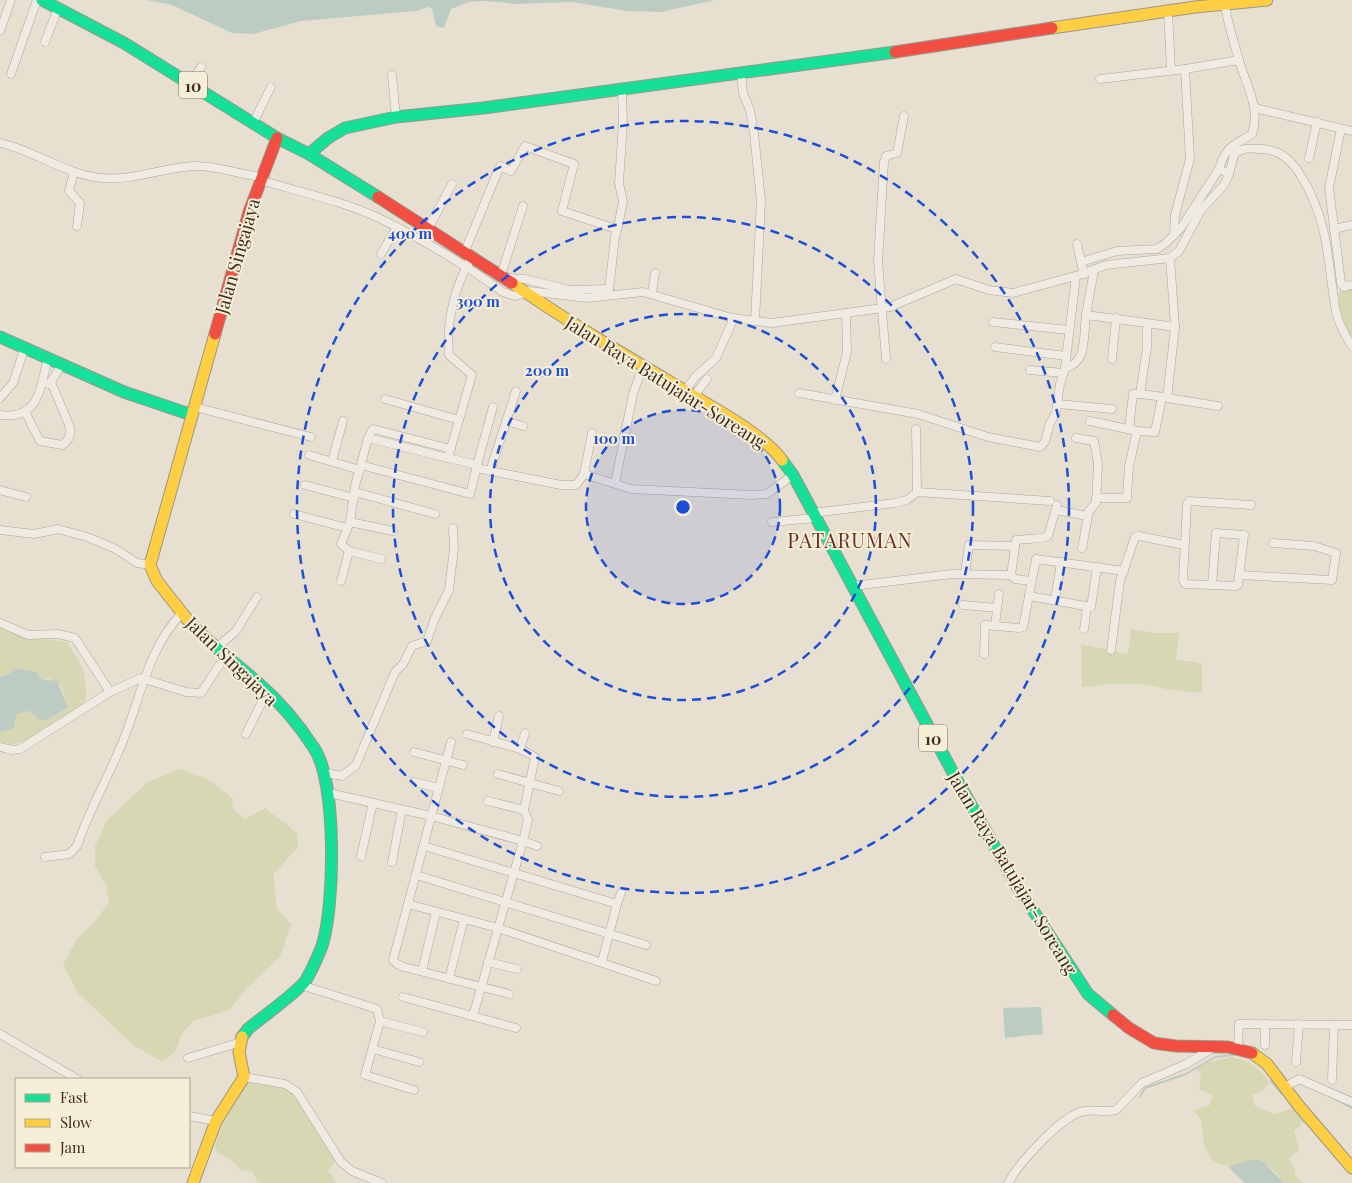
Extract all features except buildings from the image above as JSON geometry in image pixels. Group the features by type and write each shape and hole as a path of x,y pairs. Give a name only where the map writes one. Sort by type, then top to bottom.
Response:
{"main road":[{"name":"Jalan Raya Batujajar-Soreang","path":"42,0 99,28 191,83 277,138 309,154 428,228 468,259 504,278 762,439 780,455 793,475 813,516 853,586 924,721 1017,886 1088,994 1129,1028 1154,1043 1176,1046 1238,1048 1252,1053 1263,1060 1352,1168"},
{"path":"309,154 328,138 345,128 396,117 741,74 1224,2 1266,0"},
{"name":"Jalan Singajaya","path":"238,1043 248,1029 300,985 313,967 322,945 327,920 331,821 329,793 325,773 314,748 268,692 216,648 182,612 157,582 150,566 260,179 277,138"},
{"path":"0,338 25,347 142,400 194,411"},
{"path":"193,1183 216,1121 244,1077 238,1043"}],"street":[{"path":"0,31 11,0"},
{"path":"11,74 37,0"},
{"path":"1081,262 1117,250 1157,249 1181,228 1219,169 1222,160 1231,146 1252,134 1255,108 1239,60 1224,2"},
{"path":"45,42 58,8"},
{"path":"1168,11 1171,70"},
{"path":"1100,79 1185,69 1239,60"},
{"path":"191,83 201,67"},
{"path":"1174,235 1175,216 1190,159 1185,69"},
{"path":"741,74 743,93 748,104 754,133 761,200 755,321"},
{"path":"392,75 396,117"},
{"path":"253,123 271,86"},
{"path":"609,292 617,230 623,202 619,183 624,123 622,89"},
{"path":"1255,108 1352,130"},
{"path":"886,359 878,261 884,162 886,156 897,153 904,116"},
{"path":"1309,158 1317,122"},
{"path":"1341,129 1330,188 1341,283 1344,286 1352,285"},
{"path":"0,143 20,149 73,175 110,178 203,166 260,179 380,218 468,259 509,295 521,290 572,298 609,292"},
{"path":"448,458 472,375 449,355 448,324 500,166 511,171 525,146 574,164 562,211 600,222 617,230"},
{"path":"523,206 504,278 525,279 569,290 652,293 734,318 755,321 790,321 882,308 909,301 952,279 961,279 989,290 1013,293 1119,264 1170,258 1179,251 1201,210 1224,185 1234,155 1243,149 1273,149 1283,154 1298,170 1316,201 1322,219 1336,311 1344,334 1352,346"},
{"path":"1219,169 1229,174"},
{"path":"73,175 69,192 80,203 76,226"},
{"path":"428,228 452,184"},
{"path":"1334,230 1352,225"},
{"path":"381,254 396,227"},
{"path":"799,393 918,414 988,437 1040,447 1045,442 1058,404 1069,330 1080,275 1081,262 1077,244"},
{"path":"1117,250 1119,264"},
{"path":"1090,421 1133,430 1155,432 1165,397 1175,327 1170,258"},
{"path":"1030,370 1064,371 1074,366 1080,360 1094,270"},
{"path":"652,293 655,273"},
{"path":"835,400 847,352 846,313"},
{"path":"1086,315 1175,327"},
{"path":"689,393 695,377 716,358 734,318"},
{"path":"1112,359 1116,318"},
{"path":"993,322 1069,330"},
{"path":"1140,394 1148,347 1148,323"},
{"path":"0,398 13,383 25,347"},
{"path":"995,347 1066,356"},
{"path":"0,415 25,412 31,408 38,398 48,358"},
{"path":"42,382 48,384 51,382 62,364"},
{"path":"615,483 631,401 643,366"},
{"path":"689,393 707,379"},
{"path":"25,412 40,441 62,446 67,443 71,434 70,427 51,382"},
{"path":"490,471 516,391"},
{"path":"1096,498 1127,498 1133,430 1133,394 1165,397 1218,406"},
{"path":"385,400 459,420"},
{"path":"1058,404 1112,409"},
{"path":"309,455 470,494 493,407"},
{"path":"194,411 311,436"},
{"path":"332,461 343,421"},
{"path":"506,421 523,426"},
{"path":"381,559 349,551 342,544 348,525 360,467 368,438 373,429 451,449"},
{"path":"916,429 917,492"},
{"path":"368,438 448,458 490,471 576,485 584,474 592,433"},
{"path":"1076,438 1094,441 1098,464 1096,503 1089,509 1082,548"},
{"path":"584,474 631,489 752,496 770,493 793,475"},
{"path":"305,485 435,514"},
{"path":"0,490 26,497"},
{"path":"772,522 895,503 907,500 917,492 1055,505 1088,516"},
{"path":"1212,585 1216,532 1244,535 1239,583 1236,586 1212,585 1184,582 1187,504 1189,501 1251,505"},
{"path":"1012,575 1016,540 1048,536 1055,505"},
{"path":"294,514 348,525 393,531"},
{"path":"325,773 342,776 350,772 356,765 395,672 403,664 412,646 427,641 435,618 449,590 454,548 453,528"},
{"path":"0,530 34,534 58,529 87,537 114,548 137,563 150,566"},
{"path":"1111,650 1120,581 1137,536 1184,546"},
{"path":"1240,576 1332,580 1336,553 1314,546 1273,543"},
{"path":"965,573 968,544 1015,546"},
{"path":"342,581 349,551"},
{"path":"984,654 985,625 1021,628 1036,559 1124,571"},
{"path":"1055,600 1061,562"},
{"path":"1028,596 1087,607 1092,605 1097,567"},
{"path":"853,586 965,573 1012,575 1015,579 1031,581"},
{"path":"995,625 998,594"},
{"path":"216,648 236,632 257,597"},
{"path":"963,605 997,608"},
{"path":"1084,629 1087,607"},
{"path":"45,857 69,854 78,846 124,738 143,678 162,640 182,612"},
{"path":"0,623 28,635 58,634 76,638 92,668 110,692"},
{"path":"0,747 12,750 20,748 110,692 143,678 197,694 204,690 226,655"},
{"path":"246,734 268,692"},
{"path":"493,742 499,716"},
{"path":"520,748 525,732"},
{"path":"467,734 520,748 535,757 524,810 528,820 523,841 473,1016"},
{"path":"451,742 393,960 396,964 449,980 509,994"},
{"path":"414,752 445,762 463,765"},
{"path":"498,774 559,792"},
{"path":"414,782 438,788"},
{"path":"329,793 431,816 537,846"},
{"path":"488,801 524,810"},
{"path":"361,856 373,804"},
{"path":"392,862 402,810"},
{"path":"424,846 617,904"},
{"path":"416,875 646,945"},
{"path":"602,961 621,892"},
{"path":"408,904 498,928 602,961 656,981"},
{"path":"422,971 436,912"},
{"path":"449,980 464,919"},
{"path":"488,962 517,970"},
{"path":"300,985 377,1009 380,1021 366,1075 414,1090"},
{"path":"403,997 516,1028"},
{"path":"380,1021 423,1032"},
{"path":"1238,1048 1240,1024 1352,1025"},
{"path":"1265,1024 1265,1045"},
{"path":"1296,1062 1299,1024"},
{"path":"1332,1080 1334,1025"},
{"path":"0,1034 75,1078"},
{"path":"188,1058 238,1043"},
{"path":"1008,1183 1041,1141 1066,1119 1086,1110 1116,1110 1142,1083 1186,1064 1215,1047"},
{"path":"374,1049 419,1062"},
{"path":"244,1077 285,1084 297,1092 341,1162 352,1171 382,1183"},
{"path":"1285,1087 1299,1079 1352,1102"},
{"path":"190,1116 216,1121"}],"green space":[{"path":"1352,288 1352,340 1339,311 1339,292"},
{"path":"0,629 25,637 68,642 80,663 85,676 86,686 86,699 71,714 33,737 9,745 0,745 0,732 14,728 15,714 28,711 40,720 68,707 61,686 48,678 40,680 27,670 16,668 9,674 0,677"},
{"path":"1131,629 1153,633 1179,633 1176,660 1197,662 1202,665 1202,693 1171,690 1143,684 1108,684 1082,687 1081,644 1128,654"},
{"path":"181,769 207,779 232,798 233,809 245,819 265,808 297,833 298,847 273,875 277,909 291,924 280,957 246,989 230,1010 193,1021 181,1035 176,1051 162,1062 133,1045 78,993 63,965 77,939 97,919 109,902 106,885 95,866 95,846 107,820 149,781"},
{"path":"1231,1057 1253,1066 1270,1082 1263,1091 1252,1095 1255,1106 1274,1114 1294,1108 1304,1122 1294,1131 1299,1150 1289,1158 1296,1171 1294,1174 1303,1183 1284,1183 1270,1168 1259,1162 1231,1166 1221,1165 1209,1156 1204,1140 1201,1119 1193,1110 1210,1105 1213,1095 1199,1089 1201,1077 1197,1069 1205,1063"},
{"path":"247,1083 261,1083 281,1087 298,1098 333,1154 335,1162 328,1171 336,1183 257,1182 253,1172 240,1170 234,1162 218,1152 215,1148 226,1114 240,1090"}],"shaded area":[{"path":"147,0 715,0 661,12 627,11 571,2 517,4 485,1 469,2 451,9 444,28 436,26 432,9 428,7 416,11 301,21 253,34 232,33 172,5"},
{"path":"16,668 37,672 40,679 57,681 68,707 47,720 40,720 28,711 16,714 14,728 0,732 0,677 9,674"},
{"path":"1041,1007 1043,1034 1005,1038 1003,1008"},
{"path":"1257,1159 1265,1164 1284,1183 1245,1183 1228,1167"}],"waterway":[{"path":"1140,1097 1145,1088 1186,1074 1215,1057 1233,1055"},
{"path":"1271,1081 1282,1094"},
{"path":"1330,1096 1352,1108"}],"traffic: fast":[{"path":"42,0 124,43 277,138 309,154 378,197"},
{"path":"309,154 328,138 345,128 396,117 483,108 895,52"},
{"path":"0,337 124,392 192,415"},
{"path":"782,460 793,475 958,782 1017,886 1088,994 1113,1015"},
{"path":"187,619 212,644 265,689 295,722 314,748 327,788 332,845 329,903 322,946 302,985 248,1029 242,1037"}],"traffic: slow":[{"path":"1052,28 1195,7 1267,0"},
{"path":"512,283 598,339 738,423 763,441 782,460"},
{"path":"187,619 157,581 150,565 215,334"},
{"path":"193,1183 216,1121 244,1077 239,1052 242,1037"},
{"path":"1252,1053 1267,1064 1299,1106 1352,1168"}],"traffic: jam":[{"path":"895,52 1052,28"},
{"path":"215,334 249,212 277,138"},
{"path":"378,197 512,283"},
{"path":"1113,1015 1129,1028 1154,1043 1176,1046 1228,1047 1252,1053"}],"district":[{"name":"PATARUMAN","path":"850,539"}]}
